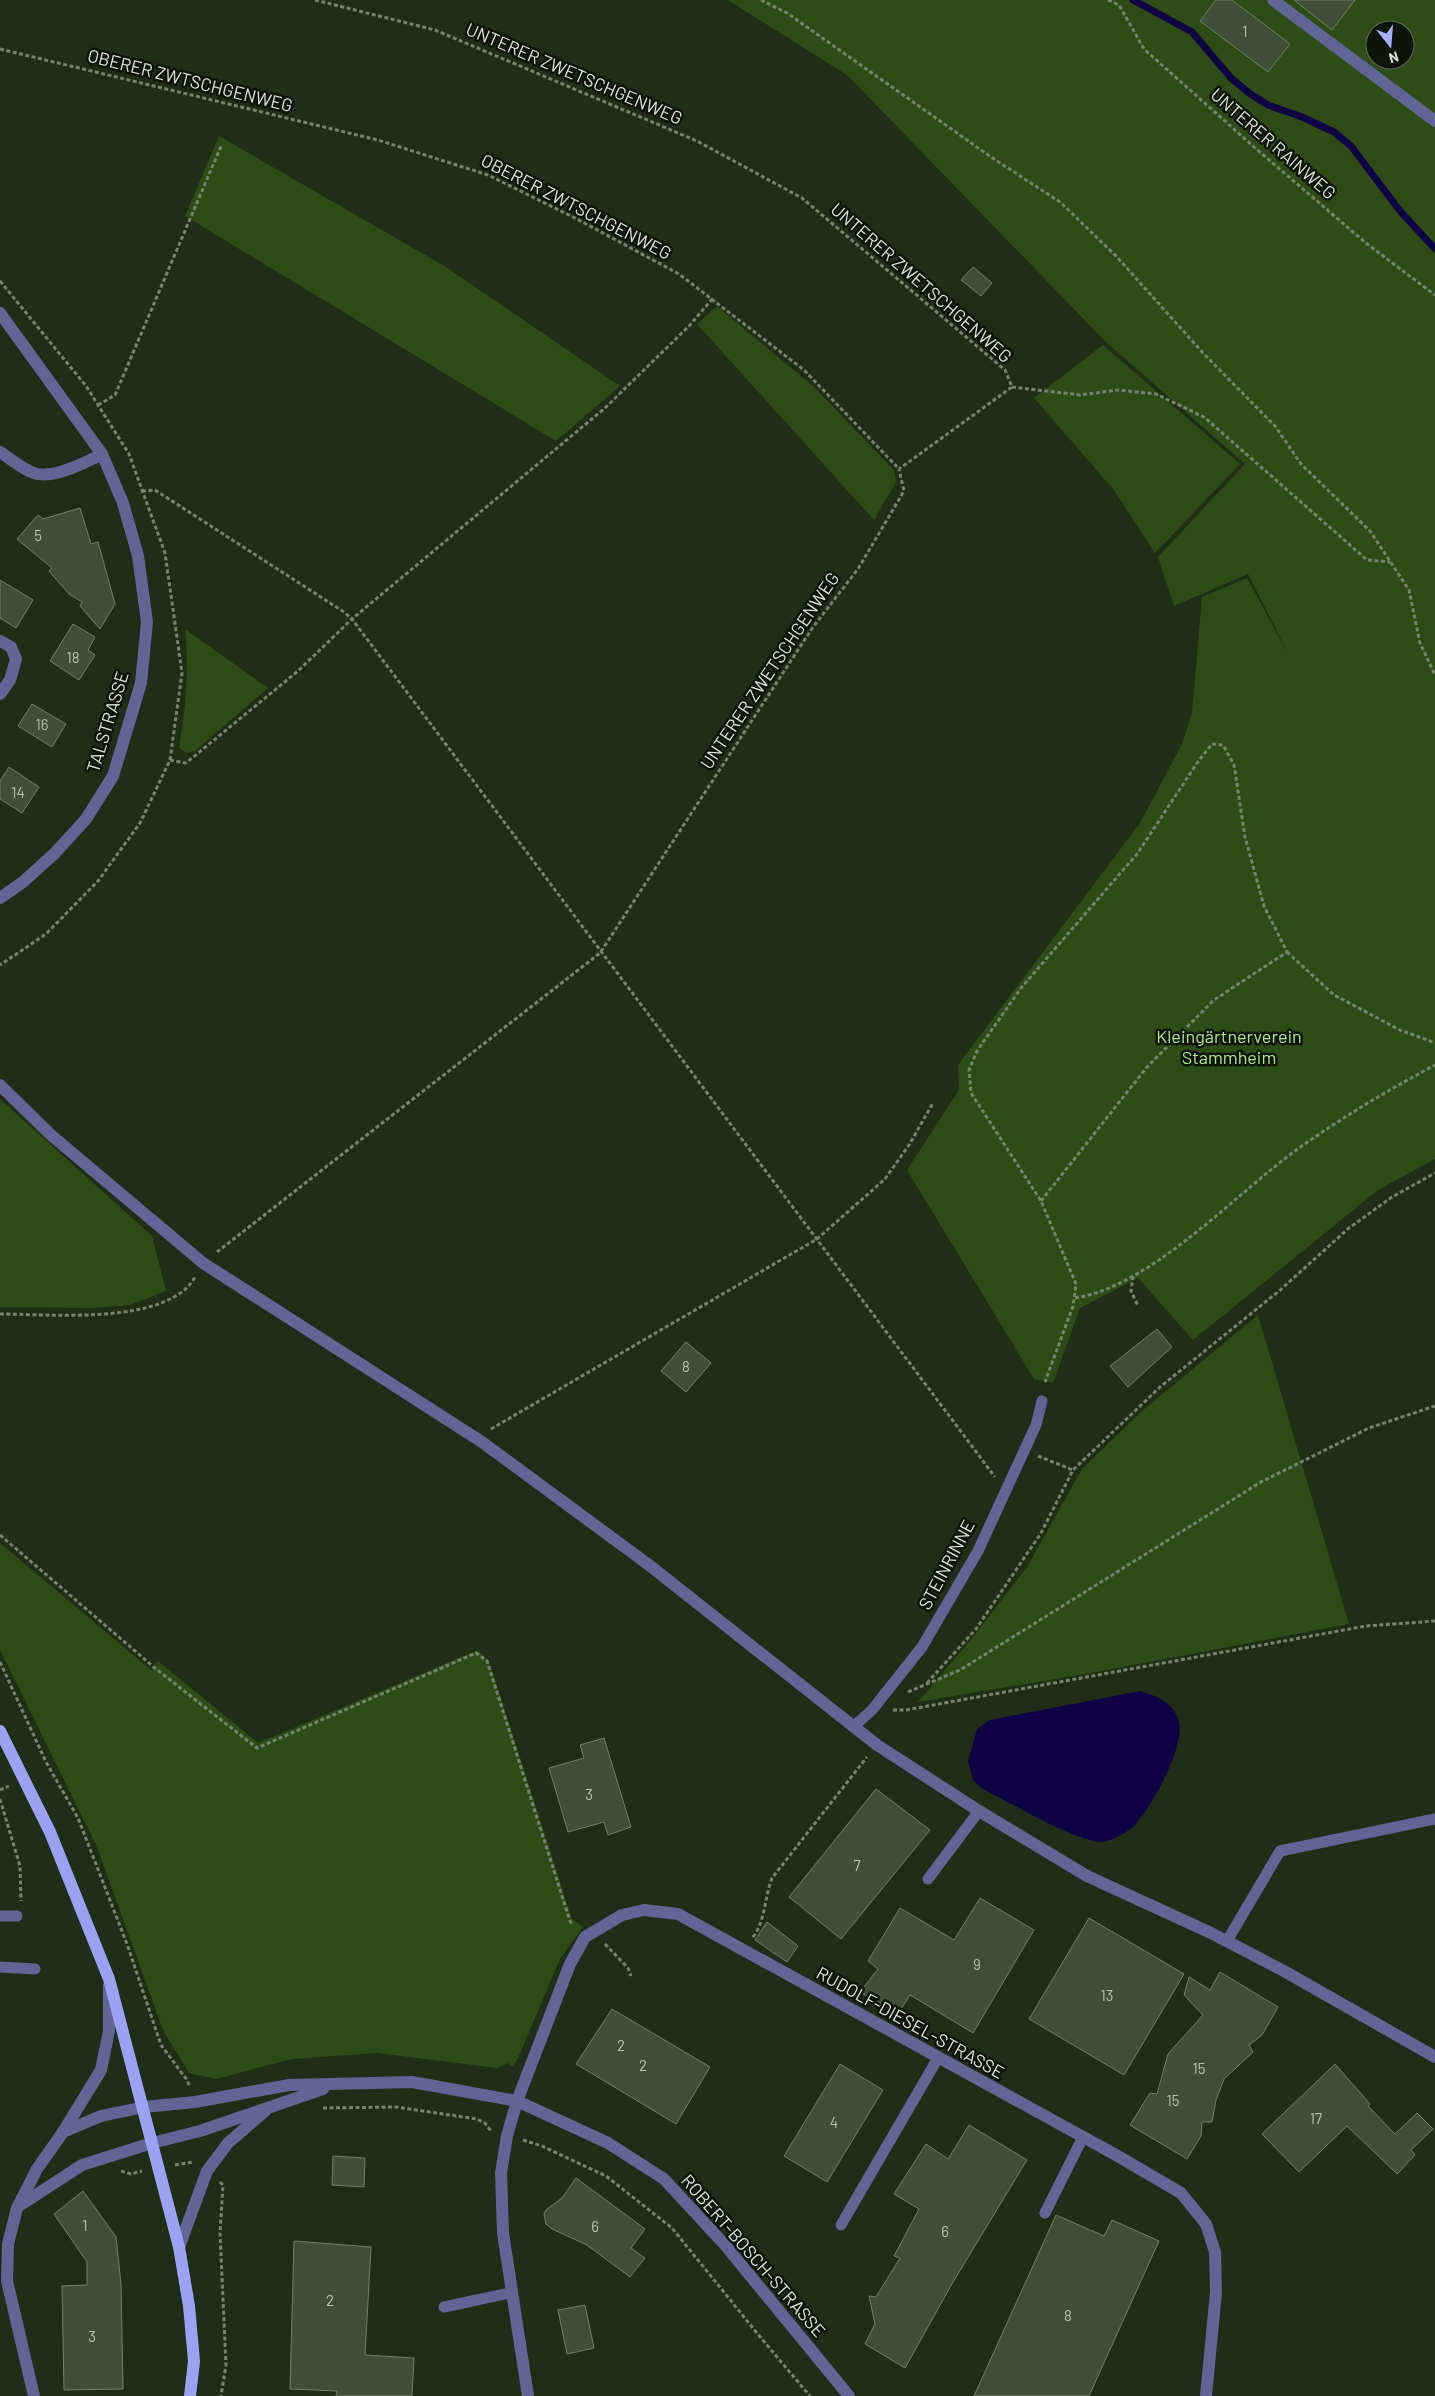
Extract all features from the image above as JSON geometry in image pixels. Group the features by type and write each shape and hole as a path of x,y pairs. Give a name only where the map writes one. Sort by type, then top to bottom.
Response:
{"main road":[{"path":"0,1731 50,1832 109,1979 144,2107 179,2247 194,2361 190,2396"}],"street":[{"path":"1273,0 1435,121"},
{"name":"TALSTRASSE","path":"0,313 102,454 123,503 138,556 147,622 141,684 113,776 86,819 55,853 23,882 0,898"},
{"path":"0,452 35,474 50,474 79,466 102,454"},
{"path":"0,641 11,647 16,659 10,680 0,694"},
{"path":"0,1085 51,1135 203,1263 482,1442 649,1565 877,1745 979,1811 1087,1876 1227,1941 1340,2002 1435,2057"},
{"name":"RUDOLF-DIESEL-STRASSE","path":"590,1934 622,1916 644,1910 678,1914 1181,2193 1206,2224 1215,2252 1216,2290 1206,2396"},
{"path":"528,2396 510,2293 503,2233 502,2173 507,2136 517,2101 570,1964 590,1934"},
{"path":"34,2396 6,2281 8,2244 18,2208 37,2168 63,2132 101,2070 109,2031 109,1979"},
{"name":"ROBERT-BOSCH-STRASSE","path":"63,2132 100,2116 144,2107 195,2102 288,2085 332,2086 412,2082 517,2101 608,2143 664,2179 726,2245 849,2396"},
{"name":"ROBERT-BOSCH-STRASSE","path":"18,2208 82,2165 152,2143 200,2131 332,2086"},
{"name":"ROBERT-BOSCH-STRASSE","path":"179,2247 206,2171 228,2143 270,2106"}],"lane":[{"name":"STEINRINNE","path":"853,1727 872,1710 922,1647 978,1551 1004,1490 1036,1425 1042,1401"},
{"path":"928,1880 979,1811"},
{"path":"1227,1941 1280,1851 1435,1819"},
{"path":"0,1916 16,1916"},
{"path":"0,1967 35,1968"},
{"path":"840,2225 938,2058"},
{"path":"1045,2213 1083,2137"},
{"path":"444,2307 510,2293"}],"path":[{"name":"UNTERER ZWETSCHGENWEG","path":"203,1263 600,953 813,627 858,569 904,491 899,469 1012,387 1005,370 802,198 697,141 435,30 315,0"},
{"path":"762,0 788,13 994,158 1060,202 1116,256 1203,354 1275,426 1300,464 1370,531 1409,590 1420,644 1435,675"},
{"name":"UNTERER RAINWEG","path":"1108,0 1118,5 1144,49 1367,244 1435,295"},
{"name":"OBERER ZWTSCHGENWEG","path":"0,48 378,140 488,174 679,274 713,298 804,370 899,469"},
{"path":"98,405 115,396 222,144"},
{"path":"0,281 86,386 129,454 165,554 182,672 170,760 140,823 98,882 46,934 0,966"},
{"path":"170,760 186,763 298,671 352,619 605,408 689,326 713,298"},
{"path":"1012,387 1080,395 1118,390 1156,394 1204,417 1367,560 1391,562"},
{"path":"142,491 155,490 352,619 600,953 818,1239 928,1390 1004,1490"},
{"path":"1045,1382 1073,1306 1076,1284 1041,1201 971,1092 968,1070 977,1051 1021,988 1137,854 1197,763 1212,744 1223,745 1234,764 1245,837 1264,906 1287,952 1334,995 1400,1030 1435,1043"},
{"path":"1041,1201 1146,1067 1214,1000 1287,952"},
{"path":"1074,1298 1090,1295 1133,1275 1160,1259 1298,1148 1378,1094 1435,1065"},
{"path":"482,1442 489,1430 818,1239 885,1179 909,1145 934,1103"},
{"path":"1435,1173 1392,1197 1349,1228 1279,1291 1160,1387 1073,1470 1040,1533 976,1629 927,1683 960,1670 1261,1482 1369,1428 1435,1406"},
{"path":"0,1314 86,1315 136,1311 169,1301 192,1283 203,1263"},
{"path":"1133,1275 1131,1290 1138,1306"},
{"path":"1024,1450 1073,1470"},
{"path":"0,1535 156,1669 257,1748 476,1653 487,1661 570,1921 590,1934 628,1968 631,1976"},
{"path":"872,1710 906,1710 1366,1626 1435,1621"},
{"path":"0,1662 46,1762 78,1818 127,1944 161,2045 187,2080 195,2102"},
{"path":"758,1930 766,1894 772,1878 877,1745"},
{"path":"0,1799 20,1866 21,1903 16,1916"},
{"path":"317,2110 396,2106 477,2119 485,2123 490,2131 542,2146 606,2176 672,2228 760,2338 810,2396"},
{"path":"200,2131 205,2148 194,2162 223,2186 220,2233 226,2365 221,2396"}],"green space":[{"name":"Kleingärtnerverein Stammheim","path":"728,0 1435,0 1435,1159 1378,1190 1193,1340 1138,1278 1080,1308 1053,1383 1034,1379 907,1170 959,1090 958,1065 1140,823 1182,744 1192,713 1202,597 1247,578 1290,657 1248,574 1174,606 1158,557 1245,464 1106,342 847,75"},
{"path":"219,136 446,267 620,386 556,441 185,216"},
{"path":"717,306 813,386 894,470 896,482 874,520 697,324"},
{"path":"1103,345 1240,464 1155,553 1114,490 1034,398"},
{"path":"185,629 268,688 195,751 187,753 179,748 186,689"},
{"path":"0,1099 152,1236 166,1291 130,1305 93,1308 0,1307"},
{"path":"1258,1315 1349,1624 1086,1674 918,1702 973,1637 1027,1567 1082,1469 1142,1411"},
{"path":"0,1543 151,1670 158,1661 258,1743 478,1650 489,1661 572,1919 583,1927 560,1959 518,2058 512,2067 508,2063 497,2068 377,2053 292,2059 216,2079 189,2073 163,2030 97,1847 0,1650"}],"shaded area":[{"path":"1140,1691 1167,1703 1178,1718 1180,1729 1173,1758 1159,1789 1135,1825 1120,1836 1102,1842 1075,1835 981,1788 973,1780 968,1761 977,1729 990,1720"}],"building":[{"path":"1216,0 1232,0 1290,44 1268,72 1200,21"},
{"path":"1294,0 1355,0 1332,30"},
{"path":"973,267 992,283 981,296 961,280"},
{"path":"80,508 91,544 98,542 115,604 100,629 80,606 82,602 69,594 49,571 52,568 17,539 38,515 43,519"},
{"path":"0,580 33,600 16,628 0,618"},
{"path":"73,624 95,637 88,650 95,655 79,680 50,661"},
{"path":"32,704 66,724 52,747 18,726"},
{"path":"9,767 39,787 22,813 0,799 0,781"},
{"path":"1157,1329 1172,1347 1128,1387 1110,1366"},
{"path":"686,1342 711,1363 686,1392 661,1371"},
{"path":"604,1738 631,1827 608,1835 604,1822 568,1832 549,1768 584,1758 580,1745"},
{"path":"876,1789 930,1830 841,1939 789,1897"},
{"path":"980,1898 1034,1930 973,2033 910,1995 898,2014 860,1992 878,1969 868,1961 900,1908 954,1940"},
{"path":"1089,1918 1184,1974 1124,2075 1029,2019"},
{"path":"767,1922 798,1946 787,1962 755,1940"},
{"path":"1220,1972 1278,2007 1262,2035 1249,2045 1253,2052 1224,2079 1216,2100 1212,2122 1202,2122 1201,2136 1187,2159 1130,2125 1150,2093 1157,2094 1168,2054 1203,2015 1184,1995 1189,1977 1210,1990"},
{"path":"612,2009 710,2067 676,2124 576,2064"},
{"path":"840,2064 883,2090 827,2182 784,2156"},
{"path":"1335,2064 1370,2104 1368,2106 1395,2134 1417,2113 1433,2129 1411,2150 1415,2155 1397,2174 1347,2126 1299,2172 1262,2134"},
{"path":"969,2125 1027,2160 953,2282 905,2368 865,2344 875,2324 869,2296 876,2297 900,2258 894,2256 919,2209 894,2194 926,2144 948,2159"},
{"path":"333,2156 365,2158 364,2187 332,2185"},
{"path":"576,2178 645,2229 631,2248 645,2258 630,2277 587,2245 552,2229 546,2224 544,2214 546,2210 562,2198"},
{"path":"83,2191 116,2237 121,2284 123,2389 64,2390 62,2286 87,2285 87,2262 54,2214"},
{"path":"1056,2215 1104,2236 1112,2220 1159,2241 1089,2396 974,2396"},
{"path":"294,2241 371,2247 365,2355 414,2358 412,2396 336,2396 337,2391 290,2389"},
{"path":"585,2305 594,2348 567,2354 558,2310"}],"waterway":[{"path":"1133,0 1192,32 1231,78 1249,93 1268,105 1302,117 1334,132 1351,146 1400,211 1435,249"}]}
